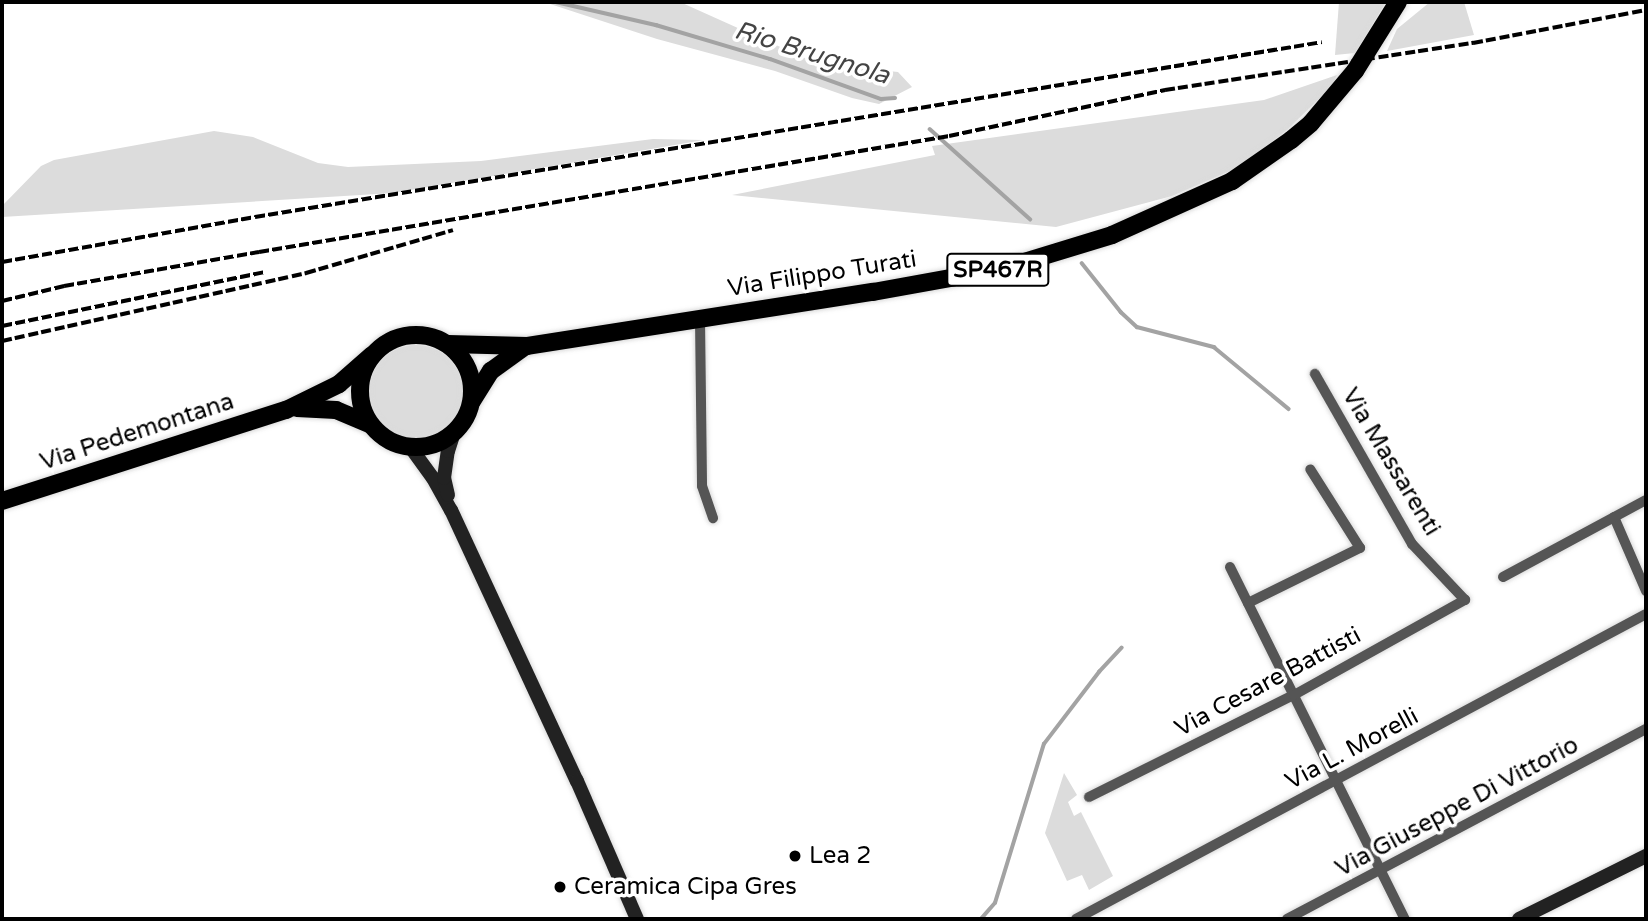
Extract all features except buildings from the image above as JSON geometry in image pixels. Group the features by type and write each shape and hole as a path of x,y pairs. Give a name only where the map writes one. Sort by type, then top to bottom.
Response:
{"main road":[{"name":"Via Filippo Turati","path":"448,344 527,346 1001,269 1112,235 1190,202 1261,163 1311,123 1354,71 1389,21 1398,2"},
{"path":"1389,21 1411,2"},
{"name":"SP467R","path":"372,355 382,346 408,335 422,335 448,344"},
{"path":"448,344 468,369 472,401"},
{"name":"Via Filippo Turati","path":"472,401 491,371 527,346"},
{"path":"286,410 339,384 372,355"},
{"path":"369,424 359,389 363,371 372,355"},
{"name":"SP467R","path":"451,510 444,478 447,451 454,433 466,418 472,401"},
{"path":"286,410 304,407 336,410 369,424"},
{"name":"Via Pedemontana","path":"2,501 286,410"},
{"name":"SP467R","path":"369,424 387,440 411,448 433,478 451,510 599,829 637,919"},
{"path":"411,448 426,447 454,433"},
{"path":"1519,919 1646,856"}],"street":[{"name":"Via Filippo Turati","path":"700,318 702,486 713,518"},
{"name":"Via Massarenti","path":"1315,374 1412,544 1465,600"},
{"path":"1248,603 1360,548 1310,469"},
{"path":"1503,577 1646,500"},
{"path":"1614,517 1646,591"},
{"path":"1230,567 1405,919"},
{"name":"Via Cesare Battisti","path":"1089,797 1294,695 1465,600"},
{"name":"Via L. Morelli","path":"1075,918 1337,782 1646,614"},
{"name":"Via Giuseppe Di Vittorio","path":"1287,919 1646,729"}],"shaded area":[{"path":"544,2 680,2 816,63 898,72 912,87 879,104 852,98 775,71 657,39"},
{"path":"1339,2 1386,2 1355,53 1335,55"},
{"path":"1430,2 1464,2 1474,35 1387,51 1397,29"},
{"path":"1337,75 1332,86 1287,130 1239,167 1172,196 1056,227 732,195 935,155 932,146 1264,100"},
{"path":"214,131 253,137 318,163 348,167 481,161 653,139 704,140 393,193 2,217 2,206 41,166 54,160"},
{"path":"416,345 434,349 449,359 459,374 463,392 459,410 449,425 434,435 416,439 398,435 383,425 373,410 369,392 373,374 383,359 398,349"},
{"path":"1064,773 1077,795 1068,802 1074,816 1081,812 1113,876 1089,890 1082,875 1067,881 1045,833"}],"waterway":[{"name":"Rio Brugnola","path":"556,2 656,25 770,59 881,99 895,98"},
{"name":"Rio Brugnola","path":"930,129 1030,219"},
{"name":"Rio Brugnola","path":"1082,263 1121,312 1137,327 1214,347 1289,409"},
{"path":"981,919 995,903 1044,744 1099,672 1121,648"}],"railway":[{"path":"2,301 64,286 259,252 949,136 1165,90 1473,43 1646,10"},
{"path":"2,262 255,217 1322,42"},
{"path":"2,341 306,273 453,230"},
{"path":"2,326 266,272"}],"place":[{"name":"Lea 2","path":"795,856"},
{"name":"Ceramica Cipa Gres","path":"560,887"}]}
